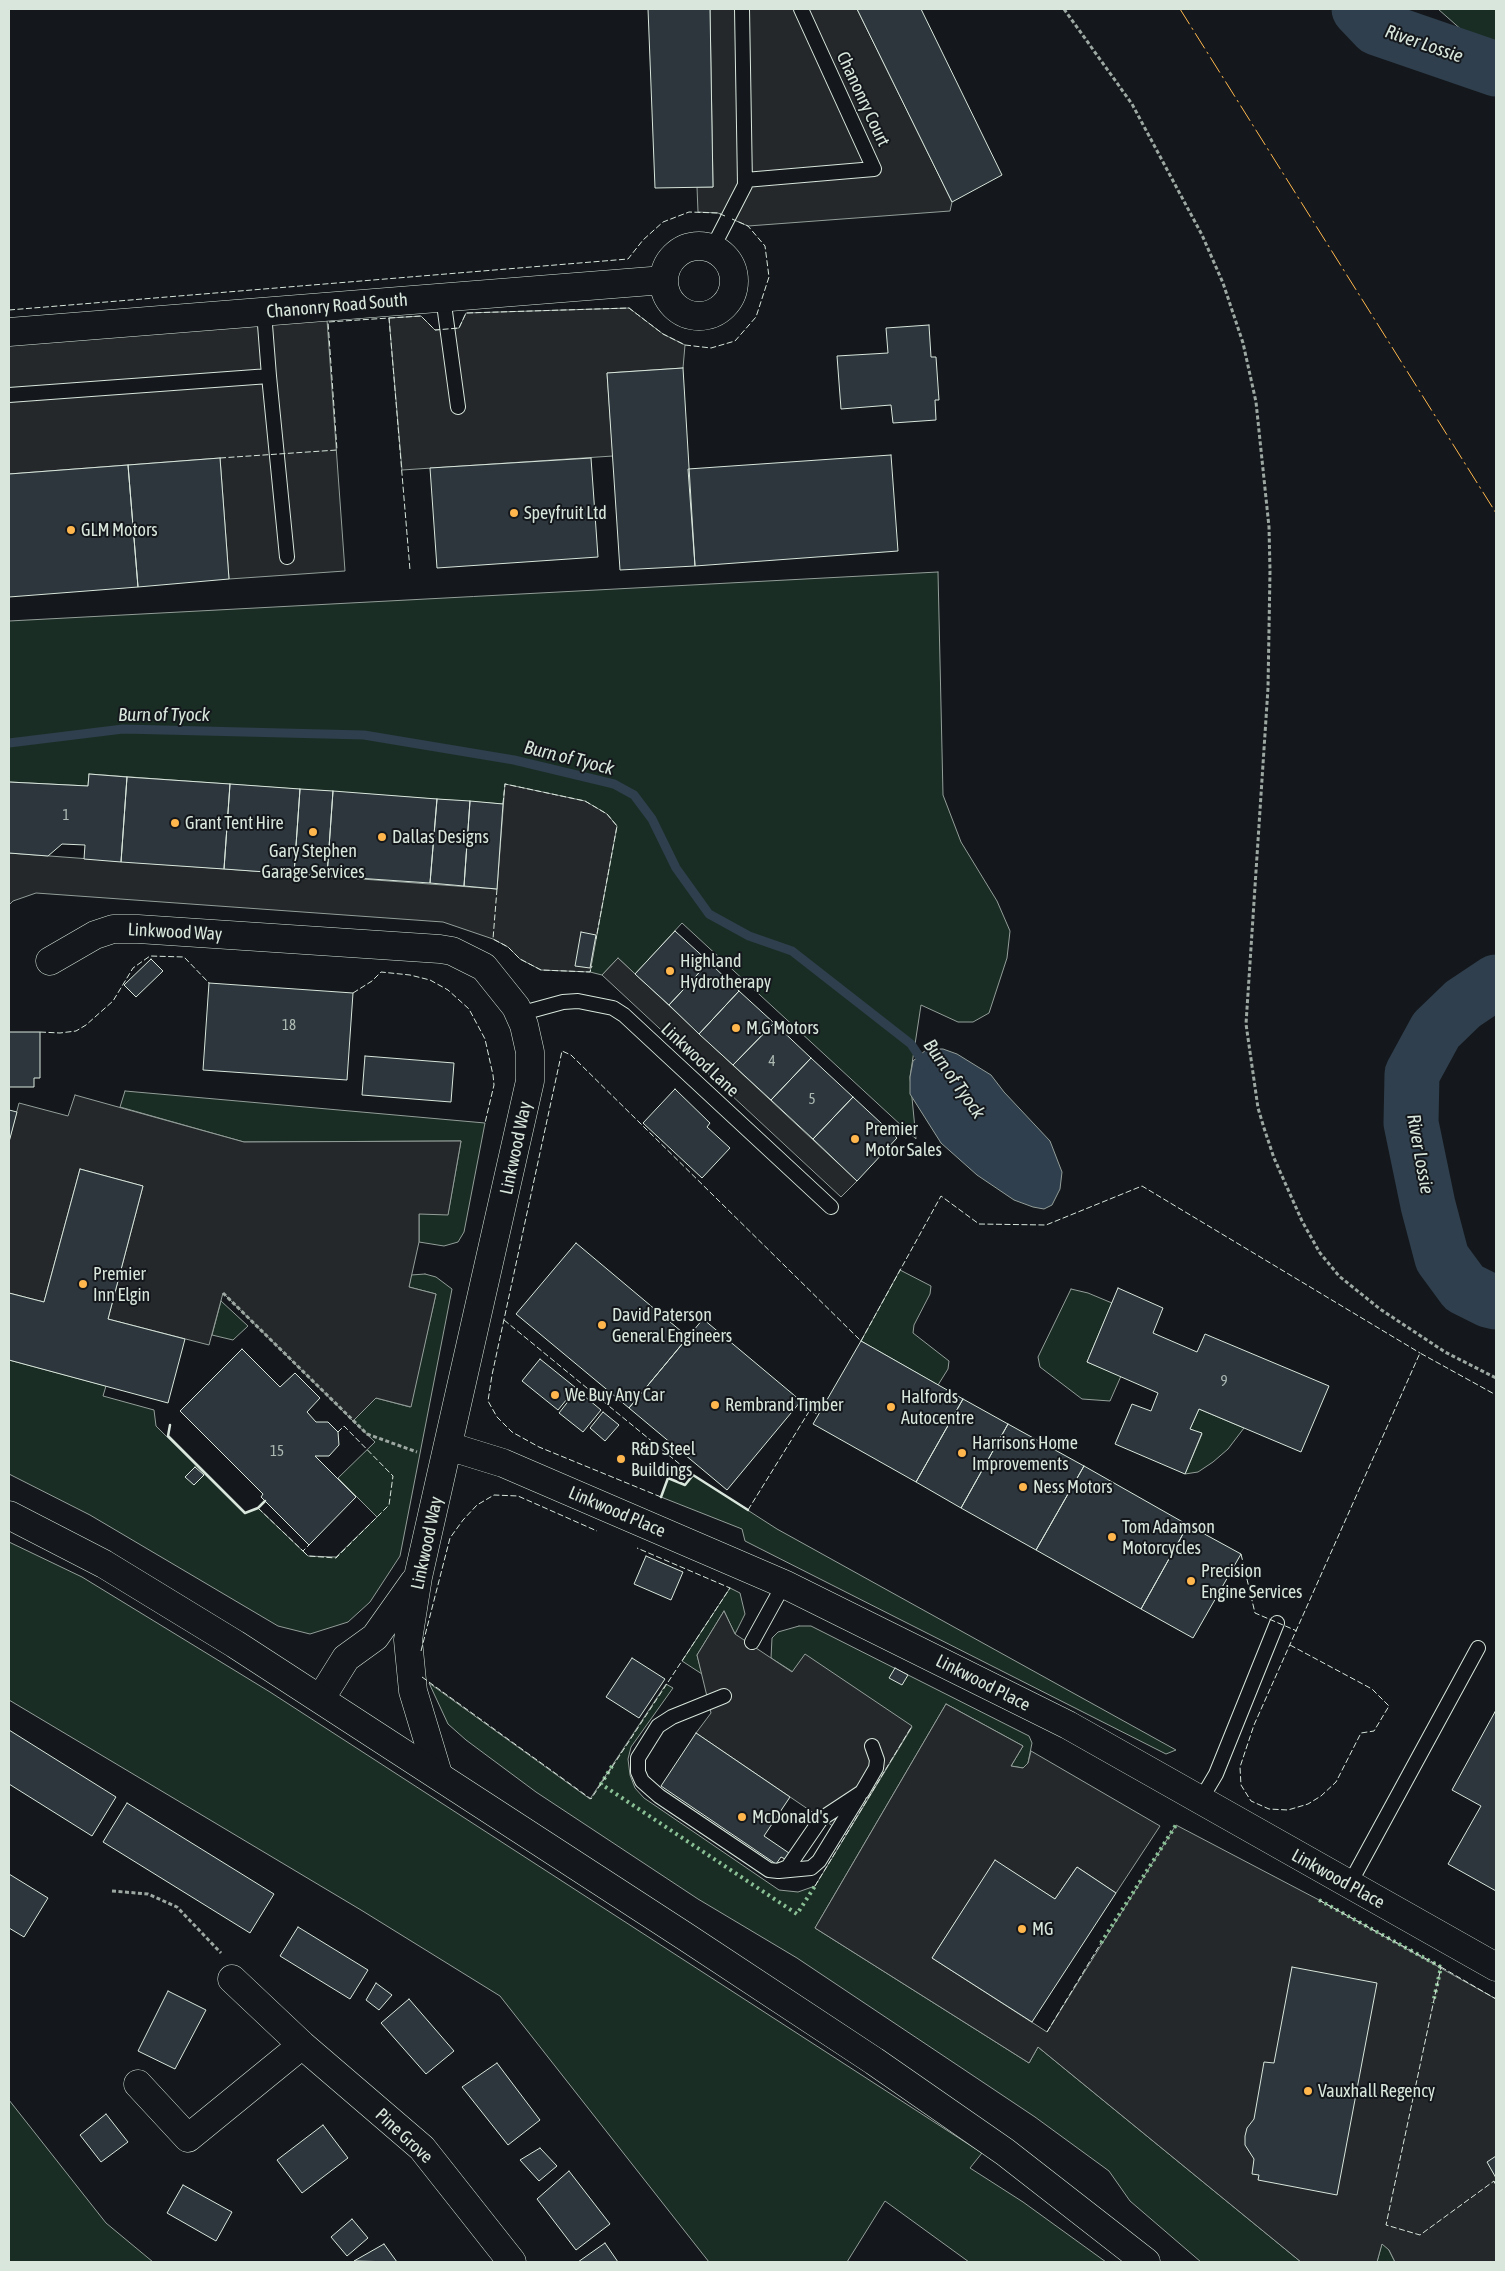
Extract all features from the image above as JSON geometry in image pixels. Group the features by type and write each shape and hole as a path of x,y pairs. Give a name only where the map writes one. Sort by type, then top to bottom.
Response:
{"main road":[{"path":"690,247 712,249 722,254 734,273 731,296 725,306 715,313 691,316 680,311 671,303 666,292 664,280 666,269 672,259 690,247"},
{"name":"Chanonry Road South","path":"9,332 664,280"},
{"name":"Linkwood Way","path":"50,961 95,935 113,930 138,928 440,949 452,951 484,967 504,989 524,1024 530,1052 530,1081 418,1577 408,1640 413,1692 438,1774"},
{"name":"Linkwood Place","path":"446,1454 503,1463 784,1584 1068,1725 1496,1967"},
{"path":"9,1515 104,1564 321,1698 438,1774 905,2082 1005,2152 1146,2262"},
{"path":"321,1698 346,1658 375,1637 418,1577"},
{"name":"Pine Grove","path":"232,1979 302,2045 422,2148 512,2262"},
{"path":"138,2084 188,2138 302,2045"}],"lane":[{"path":"712,249 745,185 742,9"},
{"name":"Chanonry Court","path":"745,180 874,169 801,9"},
{"path":"443,297 458,407"},
{"path":"264,312 287,556"},
{"path":"9,395 270,376"},
{"name":"Linkwood Lane","path":"519,1014 562,1002 578,1001 602,1005 624,1015 831,1207"},
{"path":"752,1642 784,1584"},
{"path":"1200,1801 1216,1774 1278,1623"},
{"path":"1349,1884 1478,1648"},
{"path":"724,1696 672,1716 658,1726 638,1758 638,1772 642,1781 659,1796 769,1870 811,1868 819,1861 876,1768 877,1760 872,1746"},
{"path":"778,1871 788,1867 794,1860 821,1819 862,1792"}],"path":[{"path":"1064,9 1132,104 1202,235 1223,284 1243,343 1256,402 1269,527 1270,581 1268,688 1246,1024 1258,1108 1264,1128 1274,1158 1302,1221 1320,1254 1339,1276 1380,1309 1445,1352 1496,1378"},
{"path":"223,1293 367,1434 446,1454"},
{"path":"112,1891 148,1894 177,1907 221,1954 232,1979"}],"green space":[{"path":"1438,9 1496,9 1496,41 1464,32"},
{"path":"938,572 943,795 961,842 997,901 1010,931 1007,958 989,1013 973,1022 958,1022 921,1005 910,1077 916,1139 682,923 635,974 618,958 602,975 590,972 616,826 505,784 503,804 89,774 88,786 9,782 9,621"},
{"path":"125,1091 485,1123 464,1232 458,1242 444,1246 419,1242 419,1213 448,1214 461,1141 244,1142 120,1107"},
{"path":"900,1270 931,1286 930,1294 914,1325 913,1333 949,1361 948,1369 938,1385 861,1341"},
{"path":"425,1274 436,1277 452,1289 400,1556 370,1602 348,1622 310,1634 278,1626 90,1515 9,1474 9,1360 106,1386 103,1396 154,1410 156,1426 244,1513 258,1508 308,1556 336,1557 377,1517 338,1478 375,1442 353,1421 376,1398 410,1407 436,1294 409,1287 411,1275"},
{"path":"1071,1289 1088,1293 1112,1303 1087,1362 1121,1376 1110,1401 1082,1399 1040,1367 1038,1357"},
{"path":"221,1301 248,1326 233,1340 212,1335"},
{"path":"1199,1409 1244,1428 1228,1449 1213,1462 1198,1472 1185,1474 1202,1434 1190,1429"},
{"path":"693,1475 777,1529 1176,1750 1166,1754 745,1541 742,1529 661,1497 668,1478 685,1485"},
{"path":"9,1542 82,1577 270,1692 982,2153 970,2168 1023,2202 1106,2262 969,2262 885,2201 847,2262 709,2262 500,1996 361,1910 9,1700"},
{"path":"730,1588 740,1593 745,1614 735,1634 724,1611 697,1655 702,1674 682,1661"},
{"path":"799,1626 811,1626 1029,1736 1032,1743 1028,1763 1023,1768 1011,1766 1023,1746 946,1704 815,1928 1029,2063 1038,2047 1301,2262 1201,2262 1130,2201 1109,2171 1035,2117 797,1958 698,1899 536,1792 466,1740 448,1724 429,1683 590,1799 666,1684 673,1688 631,1747 628,1759 630,1775 635,1788 644,1798 779,1890 798,1892 815,1886 912,1727 805,1655 793,1672 771,1658 772,1638 778,1632"},
{"path":"9,2100 106,2223 153,2262 9,2262"},
{"path":"1382,2243 1389,2250 1395,2262 1377,2262"}],"shaded area":[{"path":"710,9 857,9 952,202 950,211 748,226 718,213 698,212 697,187 713,187"},
{"path":"326,306 345,571 229,579 220,458 9,474 9,332"},
{"path":"629,308 663,334 685,345 683,368 607,373 613,456 402,470 389,318 421,316 435,330 459,328 466,313"},
{"path":"505,784 585,801 607,814 617,826 590,972 541,970 520,959 508,947 493,939 443,922 36,893 13,901 9,905 9,853 497,889"},
{"path":"618,958 857,1181 841,1197 602,975"},
{"path":"75,1095 244,1142 461,1141 448,1215 419,1214 419,1242 409,1287 436,1294 411,1407 376,1398 353,1421 223,1293 209,1345 108,1319 143,1186 80,1169 44,1302 9,1293 9,1141 19,1103 68,1116"},
{"path":"724,1611 735,1634 792,1672 805,1654 912,1726 846,1835 696,1733 711,1713 697,1655"},
{"path":"946,1704 1023,1746 1011,1766 1023,1768 1028,1763 1031,1751 1160,1826 1116,1893 1077,1867 1055,1899 995,1861 932,1958 1047,2032 1176,1825 1319,1900 1496,1999 1496,2262 1395,2262 1389,2250 1382,2244 1377,2262 1301,2262 1038,2047 1029,2063 815,1928"}],"water":[{"path":"927,1049 943,1049 957,1054 991,1075 1004,1092 1050,1141 1062,1172 1060,1189 1052,1205 1044,1209 1014,1200 977,1175 941,1143 910,1094 910,1077 913,1061"}],"building":[{"path":"648,9 710,9 713,187 655,188"},
{"path":"857,9 921,9 1002,175 952,202"},
{"path":"929,325 931,357 936,357 939,400 935,400 936,420 893,423 891,405 841,409 837,356 888,353 886,328"},
{"path":"683,368 695,566 620,570 607,373"},
{"path":"891,455 898,551 695,566 688,469"},
{"path":"220,458 229,579 138,587 128,465"},
{"name":"Speyfruit Ltd","path":"591,458 598,557 437,568 430,468"},
{"name":"GLM Motors","path":"128,465 138,587 9,597 9,474"},
{"path":"89,774 127,777 121,862 84,859 85,845 62,844 48,856 9,853 9,782 88,786"},
{"name":"Grant Tent Hire","path":"127,777 230,784 224,869 121,862"},
{"path":"230,784 300,789 294,874 224,869"},
{"name":"Gary Stephen Garage Services","path":"300,789 333,791 327,876 294,874"},
{"name":"Dallas Designs","path":"333,791 437,799 430,883 327,876"},
{"path":"437,799 470,801 464,886 430,883"},
{"path":"470,801 503,804 497,889 464,886"},
{"name":"Highland Hydrotherapy","path":"675,931 709,962 669,1005 635,974"},
{"path":"581,932 596,935 590,968 575,966"},
{"path":"151,959 163,971 136,997 124,985"},
{"path":"709,962 739,991 699,1034 669,1005"},
{"path":"209,983 353,993 347,1080 203,1070"},
{"name":"M.G Motors","path":"739,991 774,1023 733,1065 699,1034"},
{"path":"774,1023 811,1058 771,1100 733,1065"},
{"path":"9,1032 40,1032 40,1078 34,1078 34,1087 9,1087"},
{"path":"365,1056 454,1063 451,1102 362,1095"},
{"path":"811,1058 853,1097 813,1139 771,1100"},
{"path":"675,1089 710,1123 707,1127 730,1148 702,1178 643,1123"},
{"name":"Premier Motor Sales","path":"853,1097 897,1138 857,1181 813,1139"},
{"path":"9,1110 17,1112 9,1142"},
{"name":"Premier Inn Elgin","path":"80,1169 143,1186 108,1319 185,1339 168,1403 9,1360 9,1293 44,1302"},
{"name":"David Paterson General Engineers","path":"576,1243 688,1337 629,1408 516,1314"},
{"path":"1118,1288 1163,1308 1153,1333 1197,1352 1205,1334 1329,1386 1301,1452 1199,1409 1190,1429 1202,1433 1185,1474 1115,1444 1132,1404 1151,1411 1158,1393 1087,1362"},
{"name":"Rembrand Timber","path":"703,1319 801,1401 727,1490 629,1408"},
{"name":"Halfords Autocentre","path":"861,1341 963,1399 916,1482 813,1424"},
{"path":"242,1349 280,1387 295,1373 320,1398 307,1412 316,1422 328,1422 338,1432 339,1445 329,1456 315,1456 356,1497 309,1545 261,1497 263,1494 180,1411"},
{"path":"540,1359 576,1388 558,1410 522,1381"},
{"path":"577,1390 601,1410 583,1432 559,1413"},
{"name":"Harrisons Home Improvements","path":"963,1399 1008,1424 961,1508 916,1482"},
{"path":"603,1412 619,1425 605,1441 590,1428"},
{"name":"Ness Motors","path":"1008,1424 1084,1466 1036,1550 961,1508"},
{"name":"Tom Adamson Motorcycles","path":"1084,1466 1188,1525 1141,1609 1036,1550"},
{"path":"195,1467 204,1475 194,1485 185,1477"},
{"name":"Precision Engine Services","path":"1188,1525 1241,1554 1193,1638 1141,1609"},
{"path":"646,1556 683,1572 671,1600 634,1584"},
{"path":"632,1658 665,1679 639,1718 606,1697"},
{"path":"895,1668 908,1675 902,1685 889,1678"},
{"path":"1496,1710 1496,1891 1448,1864 1481,1806 1452,1790"},
{"path":"9,1730 116,1797 92,1836 9,1784"},
{"name":"McDonald's","path":"696,1733 790,1797 764,1836 789,1853 785,1859 781,1857 776,1864 661,1786"},
{"path":"127,1803 274,1894 250,1933 103,1842"},
{"name":"MG","path":"995,1860 1055,1899 1077,1867 1116,1893 1032,2022 932,1958"},
{"path":"9,1874 48,1898 24,1937 9,1928"},
{"path":"298,1927 368,1970 350,1999 280,1956"},
{"name":"Vauxhall Regency","path":"1292,1967 1377,1983 1337,2195 1258,2180 1259,2175 1252,2174 1254,2159 1245,2145 1247,2128 1254,2119 1264,2062 1274,2063"},
{"path":"376,1983 392,1995 379,2010 366,2000"},
{"path":"168,1991 206,2010 175,2069 138,2051"},
{"path":"409,1999 454,2051 426,2074 381,2023"},
{"path":"497,2063 540,2120 508,2145 462,2087"},
{"path":"106,2114 128,2142 101,2162 80,2135"},
{"path":"323,2125 348,2158 302,2193 277,2160"},
{"path":"540,2148 557,2166 539,2181 520,2160"},
{"path":"1496,2156 1496,2178 1487,2162"},
{"path":"569,2171 610,2224 576,2250 537,2199"},
{"path":"183,2185 232,2212 216,2241 167,2213"},
{"path":"352,2219 368,2238 347,2256 331,2237"},
{"path":"605,2243 618,2262 578,2262"},
{"path":"384,2244 397,2262 354,2261"}],"waterway":[{"name":"River Lossie","path":"1359,9 1377,28 1496,69"},
{"name":"Burn of Tyock","path":"9,743 123,729 364,735 514,760 614,784 634,795 652,819 676,868 709,914 749,936 792,951 911,1044 925,1065"},
{"name":"River Lossie","path":"1496,982 1463,1004 1436,1030 1412,1074 1411,1123 1428,1205 1442,1258 1464,1288 1496,1302"}],"hedge":[{"path":"612,1766 601,1784 797,1914 815,1886"},
{"path":"1101,1943 1176,1825"},
{"path":"1319,1900 1441,1967 1433,2003"}],"fence":[{"path":"9,310 628,259 643,240 663,222 689,212 718,213 725,216"},
{"path":"389,318 421,316 435,330 459,328 466,313 629,308 663,334 685,345 711,348 735,341 756,317 769,277 765,246 748,226 732,219"},
{"path":"220,458 337,450 328,322 389,318 410,570"},
{"path":"503,804 505,784 585,801 607,814 617,826 596,939"},
{"path":"497,889 493,939 508,947 520,959 541,970 590,972 592,966"},
{"path":"40,1032 60,1033 76,1031 86,1025 113,1001 133,968 150,956 184,957 209,983"},
{"path":"353,993 372,981 381,972 410,975 430,980 448,990 469,1009 485,1039 493,1075 494,1085 485,1123"},
{"path":"661,1497 539,1447 512,1432 497,1417 488,1401 562,1051 571,1055 861,1341 941,1196 979,1224 1046,1225 1142,1186 1420,1353"},
{"path":"504,1320 693,1475"},
{"path":"1290,1645 1372,1689 1389,1706 1374,1731 1361,1733 1336,1782 1321,1796 1308,1804 1288,1810 1269,1809 1251,1801 1241,1785 1240,1767 1254,1725 1420,1353 1496,1395"},
{"path":"748,1510 810,1410 819,1415"},
{"path":"303,1551 308,1556 336,1558 389,1505 393,1476 344,1426 338,1432"},
{"path":"421,1651 450,1538 477,1505 494,1495 518,1496 597,1531"},
{"path":"258,1508 303,1551 309,1545"},
{"path":"422,1677 591,1799 730,1588 637,1548"},
{"path":"1241,1554 1255,1613 1297,1631"},
{"path":"815,1886 912,1726"},
{"path":"1319,1900 1441,1967 1386,2225 1420,2235 1494,2181 1496,2186"},
{"path":"1047,2032 1101,1943"},
{"path":"1441,1967 1496,1999"}],"wall":[{"path":"170,1425 168,1436 245,1513 258,1508 265,1501"},
{"path":"661,1497 668,1478 685,1485 693,1475 748,1510"}],"power":[{"path":"1180,9 1496,513"}],"place":[{"name":"Speyfruit Ltd","path":"514,513"},
{"name":"GLM Motors","path":"71,530"},
{"name":"Grant Tent Hire","path":"175,823"},
{"name":"Gary Stephen Garage Services","path":"313,832"},
{"name":"Dallas Designs","path":"382,837"},
{"name":"Highland Hydrotherapy","path":"670,971"},
{"name":"M.G Motors","path":"736,1028"},
{"name":"Premier Motor Sales","path":"855,1139"},
{"name":"Premier Inn Elgin","path":"83,1284"},
{"name":"David Paterson General Engineers","path":"602,1325"},
{"name":"We Buy Any Car","path":"555,1395"},
{"name":"Rembrand Timber","path":"715,1405"},
{"name":"Halfords Autocentre","path":"891,1407"},
{"name":"Harrisons Home Improvements","path":"962,1453"},
{"name":"R&D Steel Buildings","path":"621,1459"},
{"name":"Ness Motors","path":"1023,1487"},
{"name":"Tom Adamson Motorcycles","path":"1112,1537"},
{"name":"Precision Engine Services","path":"1191,1581"},
{"name":"McDonald's","path":"742,1817"},
{"name":"MG","path":"1022,1929"},
{"name":"Vauxhall Regency","path":"1308,2091"}]}
